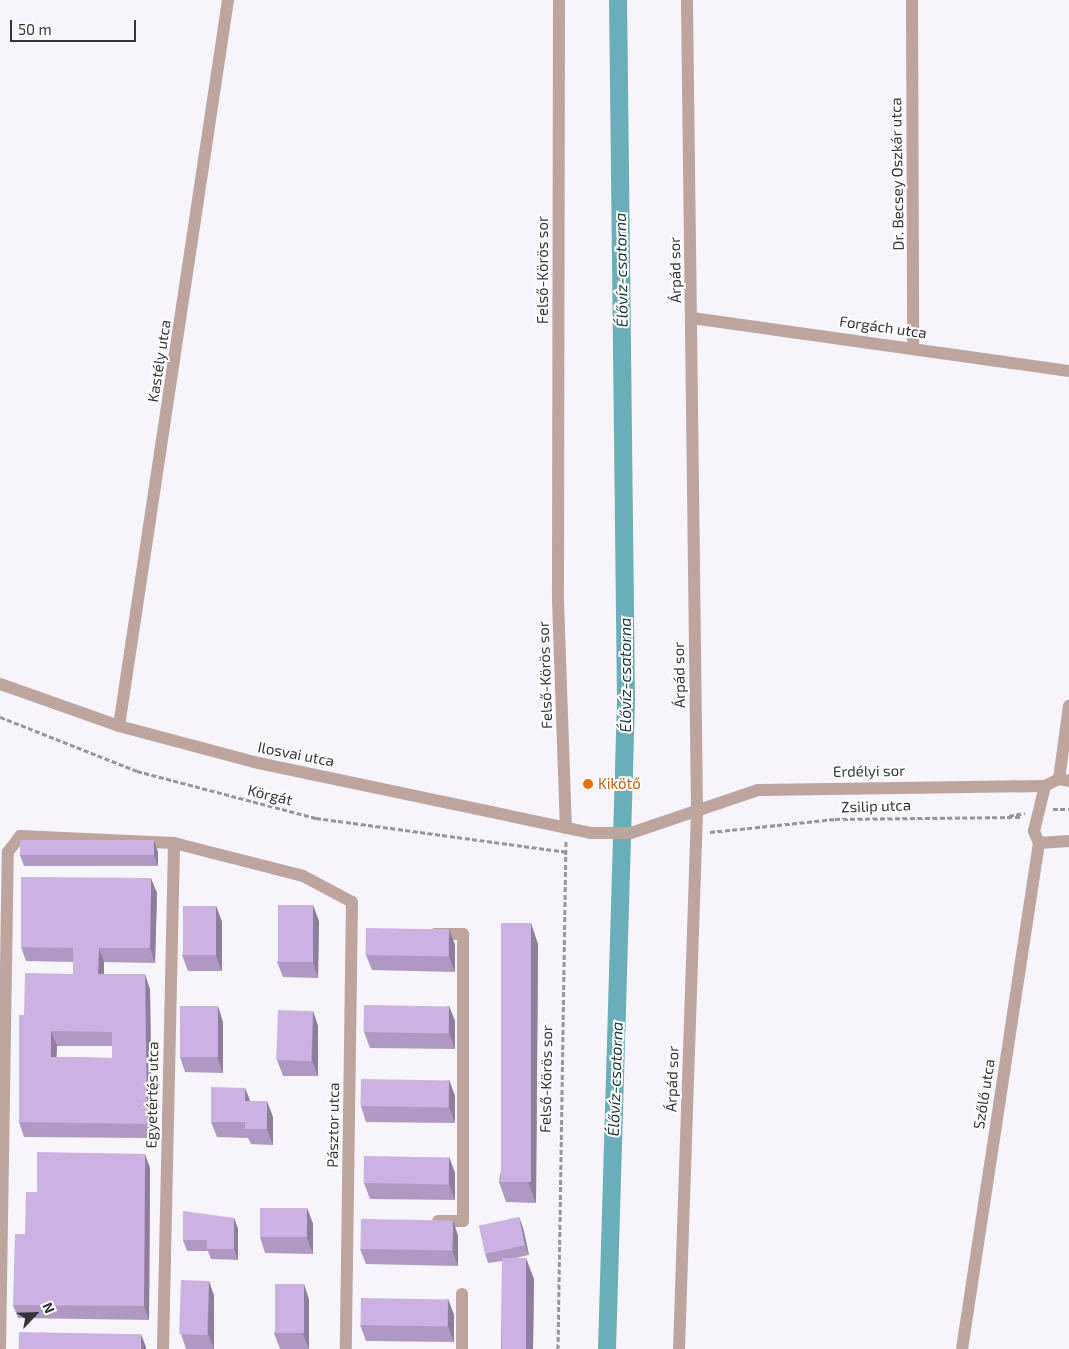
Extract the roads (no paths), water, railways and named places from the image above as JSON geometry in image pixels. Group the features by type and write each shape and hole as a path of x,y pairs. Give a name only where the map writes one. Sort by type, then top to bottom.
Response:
{"street":[{"name":"Kastély utca","path":"119,726 228,0"},
{"name":"Felső-Körös sor","path":"559,0 558,601 566,828"},
{"name":"Árpád sor","path":"679,1349 697,811 687,0"},
{"name":"Dr. Becsey Oszkár utca","path":"912,0 913,348"},
{"name":"Forgách utca","path":"692,318 1069,371"},
{"name":"Ilosvai utca","path":"0,684 119,726 254,762 591,833 631,833"},
{"path":"1045,786 1064,780 1069,706"},
{"name":"Erdélyi sor","path":"631,833 758,790 1045,786"},
{"name":"Szőlő utca","path":"962,1349 1039,843 1034,830 1045,786"},
{"path":"0,1349 8,852 20,836 174,842"},
{"path":"1039,843 1069,841"},
{"name":"Pásztor utca","path":"174,842 303,876 352,902 346,1349"},
{"name":"Egyetértés utca","path":"163,1349 174,842"},
{"path":"352,932 371,933"},
{"path":"417,934 463,934 463,1221 424,1221"},
{"path":"348,1221 367,1221"},
{"path":"462,1294 462,1349"}],"waterway":[{"name":"Élővíz-csatorna","path":"607,1349 626,701 618,0"}],"place":[{"name":"Kikötő","path":"588,784"}]}
